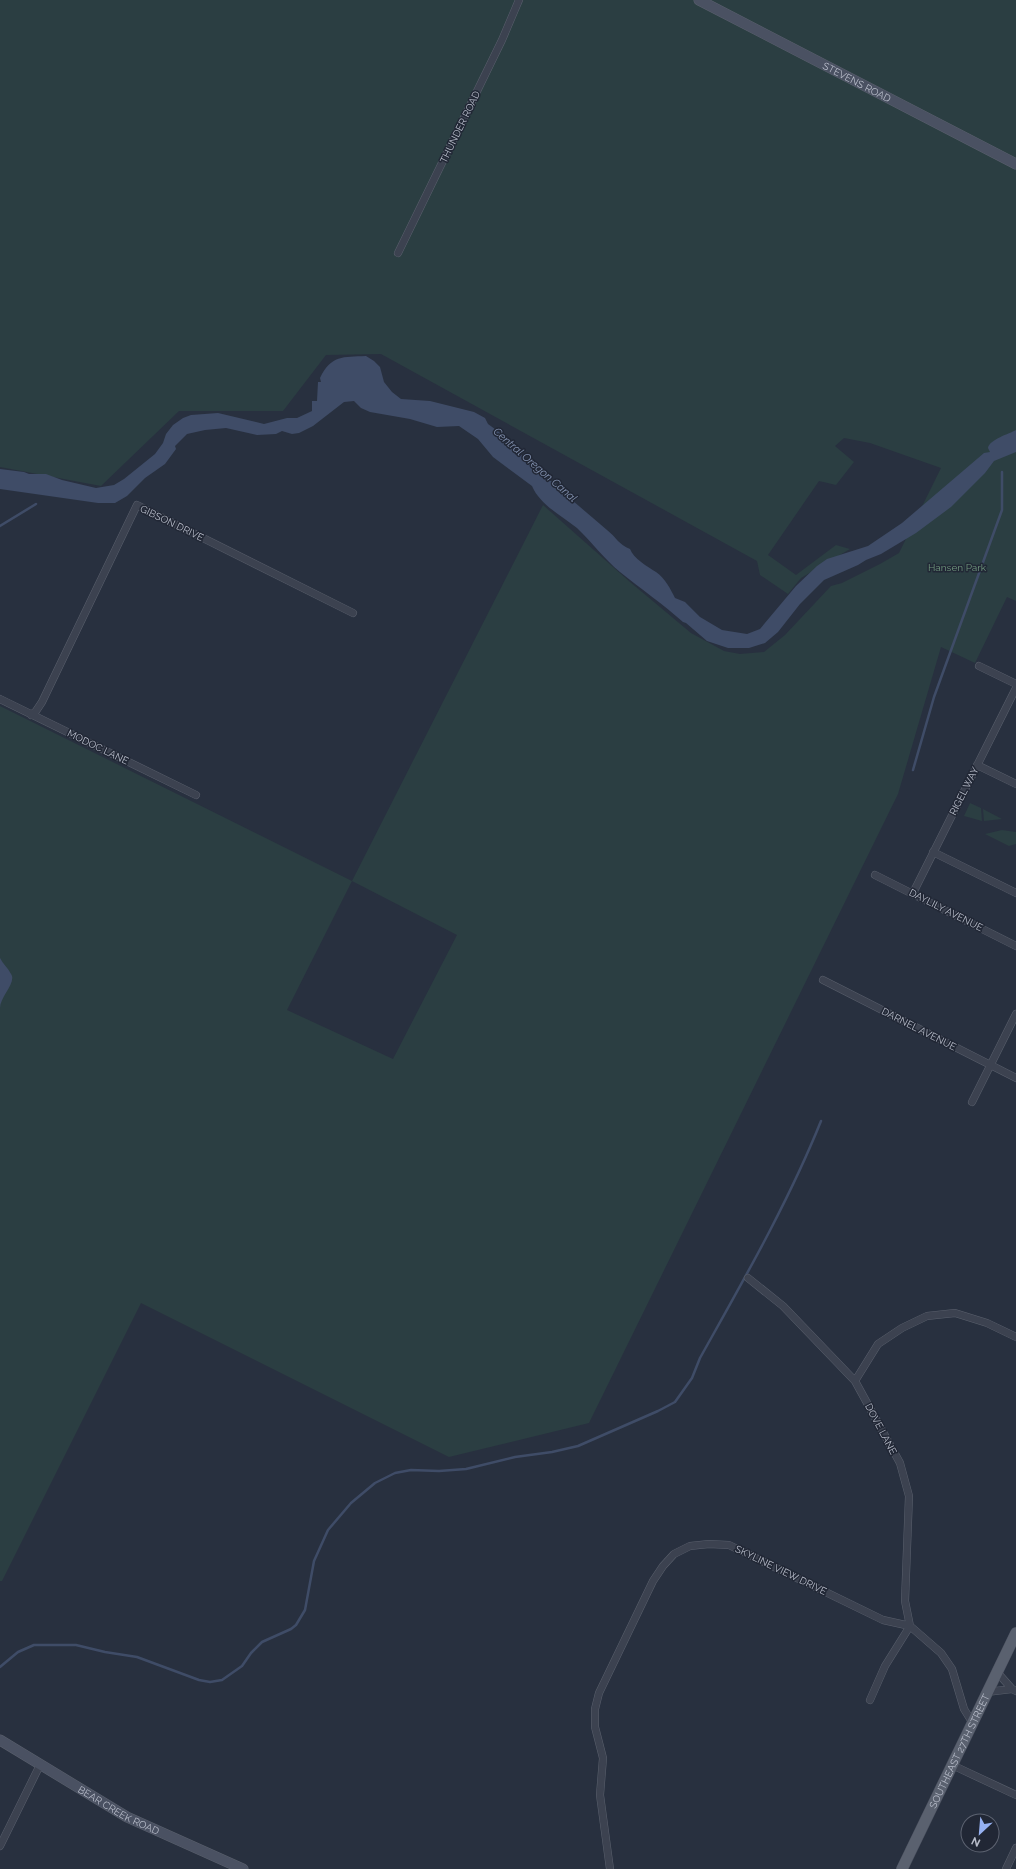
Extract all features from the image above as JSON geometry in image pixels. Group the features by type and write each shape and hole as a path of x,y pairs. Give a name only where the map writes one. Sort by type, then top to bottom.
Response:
{"main road":[{"name":"SOUTHEAST 27TH STREET","path":"902,1869 1016,1633"}],"street":[{"name":"THUNDER ROAD","path":"398,253 502,40 519,0"},
{"name":"STEVENS ROAD","path":"699,0 1016,164"},
{"name":"GIBSON DRIVE","path":"31,715 36,711 42,702 137,505 353,613"},
{"path":"979,666 1016,684"},
{"name":"RIGEL WAY","path":"913,893 1016,688"},
{"name":"MODOC LANE","path":"0,699 196,794"},
{"path":"977,765 1016,784"},
{"path":"933,852 1016,893"},
{"name":"DAYLILY AVENUE","path":"875,875 1016,946"},
{"name":"DARNEL AVENUE","path":"823,980 1016,1078"},
{"path":"972,1102 1016,1014"},
{"name":"DOVE LANE","path":"748,1278 783,1306 855,1381 900,1463 909,1496 905,1601 910,1626"},
{"path":"855,1381 878,1344 902,1328 927,1316 955,1313 987,1323 1016,1337"},
{"name":"SKYLINE VIEW DRIVE","path":"610,1869 600,1795 603,1758 595,1726 594,1709 599,1693 654,1581 674,1554 690,1546 709,1544 729,1545 883,1620 910,1626 941,1653 952,1669 964,1709 972,1722"},
{"path":"870,1700 884,1666 910,1626"},
{"path":"997,1672 1014,1690"},
{"path":"987,1692 1014,1690"},
{"name":"BEAR CREEK ROAD","path":"0,1740 127,1817 243,1869"},
{"path":"0,1846 40,1765"},
{"path":"952,1765 1016,1795"},
{"path":"1006,1869 1016,1848"}],"green space":[{"name":"Hansen Park","path":"0,0 1016,0 1016,601 1007,597 975,663 941,647 898,794 589,1423 449,1457 141,1303 2,1581 0,1581 0,706 352,881 543,505 630,582 691,633 724,651 740,654 764,652 785,635 831,586 842,583 899,553 941,468 870,443 844,438 835,446 854,462 836,485 819,481 768,555 796,575 836,545 850,549 801,578 788,594 760,575 757,561 381,354 326,355 283,411 179,411 101,486 0,467","holes":["352,881 457,935 393,1059 287,1010"]},
{"path":"970,803 981,808 982,821 964,816"},
{"path":"983,809 1002,819 984,821"},
{"path":"1002,830 1016,832 1016,844 1009,846 985,834"}],"water":[{"path":"366,356 380,367 384,382 392,392 401,399 430,401 474,412 485,418 488,424 499,432 529,463 549,478 550,481 553,481 620,543 630,549 637,559 662,577 675,598 685,602 700,617 722,630 747,634 760,629 796,586 817,566 827,559 868,546 902,523 984,453 990,452 988,448 992,442 1016,430 1016,452 994,461 985,473 951,507 916,533 881,554 824,580 800,604 778,632 765,643 749,648 728,648 707,641 614,567 577,528 552,510 540,499 532,486 493,457 478,439 459,426 437,427 410,419 370,412 361,408 354,401 344,402 313,426 299,433 292,434 282,431 276,434 257,435 226,428 205,430 187,434 175,446 176,449 165,464 145,478 127,496 115,503 98,503 0,489 0,469 29,474 46,474 62,480 96,488 114,485 124,479 155,454 163,443 166,434 173,425 183,418 191,415 218,413 264,424 287,418 297,418 312,411 312,401 317,401 318,382 321,382 320,378 324,370 333,361 344,357"},
{"path":"0,958 10,972 12,981 0,1008"}],"waterway":[{"path":"913,770 934,697 1002,510 1002,472"},
{"path":"0,526 36,504"},
{"path":"0,1667 18,1652 34,1645 76,1645 105,1652 137,1657 199,1680 210,1682 222,1680 242,1666 251,1653 262,1642 291,1629 296,1625 305,1610 314,1561 328,1530 351,1503 375,1483 395,1473 411,1470 439,1471 466,1469 515,1457 552,1452 578,1446 675,1402 692,1378 700,1358 780,1212 821,1121"}],"water label":[{"name":"Central Oregon Canal","path":"535,465"}]}
